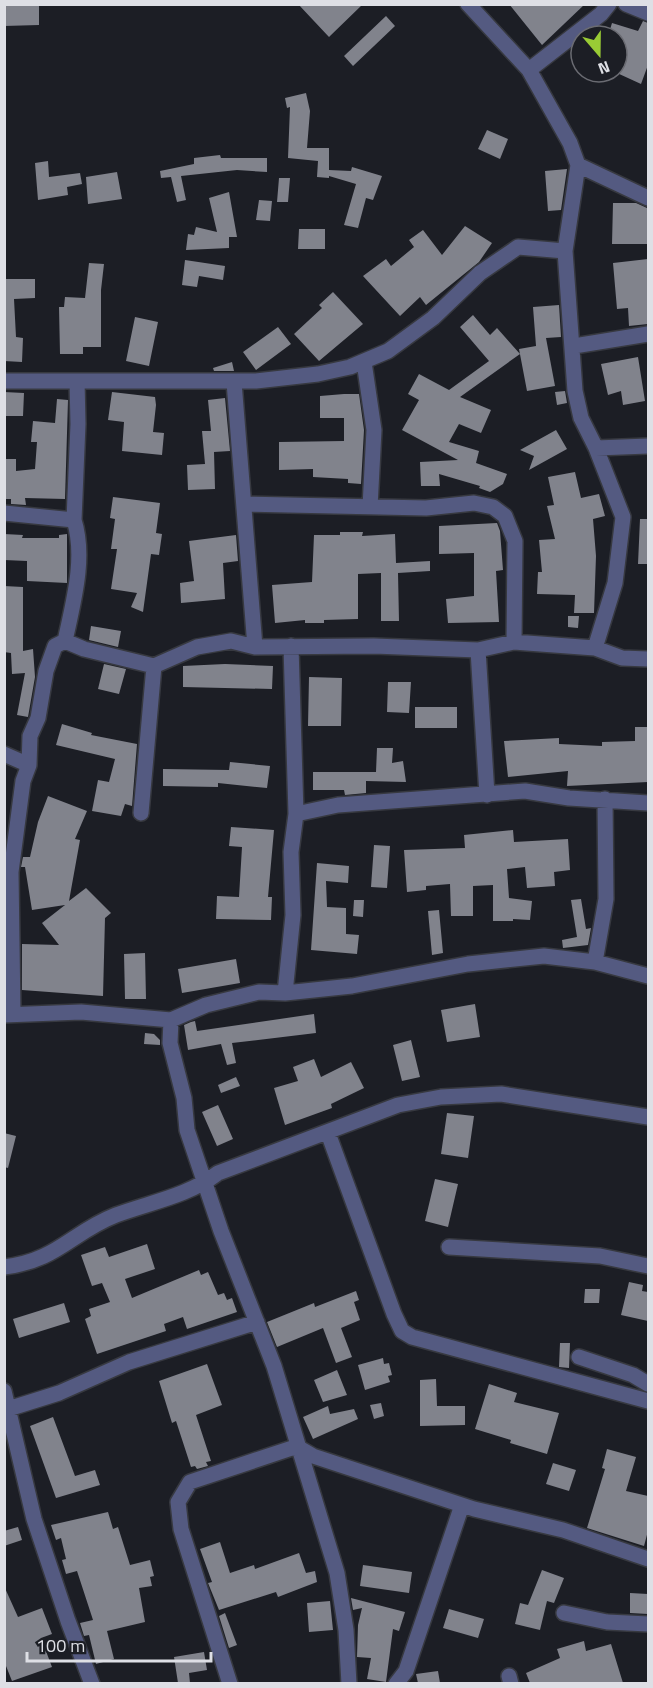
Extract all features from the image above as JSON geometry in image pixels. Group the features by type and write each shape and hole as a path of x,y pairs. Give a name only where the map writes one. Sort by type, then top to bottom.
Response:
{"street":[{"path":"529,70 601,14 609,4"},
{"path":"626,4 648,13"},
{"path":"471,6 529,70 570,143 578,165 565,251 574,346 575,390 581,418 596,448 623,517 615,583 595,648"},
{"path":"578,165 648,198"},
{"path":"4,381 234,382 318,374 364,362 388,351 433,318 480,273 518,247 565,251"},
{"path":"574,346 648,334"},
{"path":"364,362 374,430 370,507"},
{"path":"65,641 77,583 79,535 74,520 78,424 77,381"},
{"path":"234,382 246,504 245,529 255,647"},
{"path":"596,448 648,446"},
{"path":"246,504 426,508 474,503 494,507 505,516 511,526 516,549 514,642"},
{"path":"4,513 74,520"},
{"path":"648,659 622,658 595,648 514,642 478,650 255,647 231,641 197,646 154,666 84,649 65,641 55,646 46,671 38,718 30,736 29,765 23,781 11,872 9,1015 81,1012 171,1020 206,1005 259,992 285,993 352,986 468,964 518,959 567,957 648,976"},
{"path":"285,993 293,915 291,852 296,814 292,762 291,646"},
{"path":"478,650 487,795"},
{"path":"141,813 154,666"},
{"path":"4,754 29,765"},
{"path":"296,814 338,805 525,791 569,798 648,803"},
{"path":"596,962 606,899 605,800"},
{"path":"171,1020 170,1042 184,1098 187,1130 204,1183 257,1322 301,1449 337,1573 346,1630 349,1683"},
{"path":"4,1267 29,1264 59,1250 86,1230 116,1215 157,1203 204,1183 218,1173 398,1106 473,1094 525,1097 648,1118"},
{"path":"328,1133 393,1314 402,1331 412,1336 648,1401"},
{"path":"449,1247 600,1256 648,1266"},
{"path":"8,1409 60,1393 129,1362 257,1322"},
{"path":"579,1357 633,1375 648,1384"},
{"path":"4,1391 34,1520 68,1622 92,1683"},
{"path":"230,1683 181,1529 178,1502 190,1482 292,1448 301,1449 313,1456 462,1505 563,1530 648,1559"},
{"path":"396,1683 406,1671 462,1505"},
{"path":"564,1613 607,1622 648,1624"}],"building":[{"path":"4,4 39,4 39,25 4,26"},
{"path":"298,4 363,4 329,37"},
{"path":"509,4 585,4 542,45"},
{"path":"386,16 395,26 353,66 344,56"},
{"path":"643,21 648,23 648,65 641,84 629,78 629,28 638,31"},
{"path":"306,93 310,111 307,148 329,148 329,170 351,171 352,167 382,176 373,200 366,198 358,228 344,225 356,184 329,176 329,178 317,177 318,161 288,158 290,107 287,108 285,98"},
{"path":"487,130 508,139 500,159 478,149"},
{"path":"220,155 221,158 267,158 267,172 237,170 181,176 186,200 177,202 171,177 161,178 160,171 194,164 194,158"},
{"path":"48,161 49,177 80,173 82,184 67,187 68,195 38,200 35,163"},
{"path":"567,169 561,210 548,211 545,171"},
{"path":"117,172 122,199 88,204 86,177"},
{"path":"279,178 290,178 288,202 277,202"},
{"path":"229,192 237,237 229,237 229,248 186,250 188,234 194,235 196,227 217,232 209,198"},
{"path":"259,200 272,201 270,221 256,220"},
{"path":"613,203 636,203 647,208 647,244 612,244"},
{"path":"465,226 492,243 479,262 426,305 420,297 400,316 363,276 386,259 391,266 414,247 409,240 423,230 442,255"},
{"path":"299,229 325,229 325,249 298,249"},
{"path":"648,259 648,324 629,326 628,308 617,309 613,263"},
{"path":"185,260 225,266 223,280 199,276 197,287 182,285"},
{"path":"89,263 104,264 101,290 101,347 83,347 83,354 60,354 59,307 64,307 65,297 85,298"},
{"path":"4,279 35,279 35,298 14,299 16,337 23,338 22,362 4,361"},
{"path":"333,292 363,324 319,361 294,334 322,308 319,305"},
{"path":"559,305 561,337 546,338 555,386 527,391 519,349 536,346 533,307"},
{"path":"473,315 490,335 497,328 520,354 460,397 491,410 481,433 459,424 449,442 479,451 476,463 507,474 503,484 490,492 479,488 480,486 439,474 440,486 421,486 420,462 458,460 402,430 419,400 408,394 419,374 449,390 489,361 460,327"},
{"path":"135,317 158,322 149,366 126,361"},
{"path":"278,327 291,344 256,370 243,352"},
{"path":"638,357 645,401 623,405 621,391 608,395 601,364"},
{"path":"232,362 234,371 214,371 213,368"},
{"path":"565,391 567,403 557,405 555,392"},
{"path":"4,392 24,393 23,416 4,416"},
{"path":"112,392 155,397 153,432 164,433 162,455 122,451 124,422 108,420"},
{"path":"359,394 364,430 361,484 348,483 348,479 313,477 313,469 279,470 279,442 344,441 344,418 320,418 320,396"},
{"path":"225,398 230,451 214,452 215,489 188,490 187,465 205,464 202,431 211,431 208,400"},
{"path":"57,399 68,400 65,499 25,498 26,505 11,504 11,499 4,499 4,459 16,459 16,471 35,469 37,442 31,442 33,421 55,423"},
{"path":"556,430 567,449 529,470 534,456 520,450"},
{"path":"575,472 581,498 599,494 605,516 593,519 596,556 594,613 574,613 575,595 537,594 538,572 542,572 539,540 555,539 547,506 554,505 548,477"},
{"path":"113,497 160,503 156,533 162,534 159,555 151,554 143,612 131,607 137,593 111,589 117,549 111,549 115,519 110,518"},
{"path":"640,519 648,519 648,564 638,564"},
{"path":"497,523 500,531 503,570 496,571 499,622 448,623 446,599 474,596 474,553 439,554 439,526"},
{"path":"340,532 363,532 362,536 395,534 396,563 430,561 430,571 398,573 399,621 381,621 381,573 358,574 358,619 324,620 324,623 305,623 305,620 275,623 272,585 312,582 314,535 340,535"},
{"path":"4,534 23,535 22,538 59,538 59,535 67,534 67,583 27,581 27,561 4,560"},
{"path":"236,535 238,561 223,563 225,599 181,603 180,583 194,581 189,541"},
{"path":"4,586 23,587 23,651 33,649 35,677 28,717 17,715 25,673 12,674 11,653 4,652"},
{"path":"568,616 579,616 578,628 568,627"},
{"path":"91,626 121,631 118,647 89,640"},
{"path":"104,664 126,669 119,694 98,689"},
{"path":"225,664 273,666 272,689 183,687 183,666"},
{"path":"309,677 342,678 341,726 308,726"},
{"path":"388,682 411,682 409,713 387,712"},
{"path":"415,707 457,707 457,728 415,728"},
{"path":"62,724 92,733 91,735 137,744 132,806 125,804 121,816 92,811 98,780 109,782 115,759 56,745"},
{"path":"635,727 648,727 648,782 567,786 568,771 508,777 504,741 559,738 559,744 602,746 602,742 635,741"},
{"path":"377,748 393,748 392,763 403,761 406,782 366,781 366,793 345,795 344,790 313,790 313,772 376,772"},
{"path":"230,762 270,766 267,788 218,783 218,787 163,786 163,769 229,770"},
{"path":"48,796 87,811 75,839 80,840 69,901 86,888 111,913 105,918 103,996 22,990 22,944 59,945 42,923 65,905 32,910 25,867 21,867 23,857 30,857 38,822"},
{"path":"231,827 274,830 268,897 272,897 271,920 216,919 217,896 239,897 242,847 229,846"},
{"path":"513,830 514,842 568,839 570,870 554,872 555,886 527,888 525,867 507,869 509,898 532,901 530,920 493,921 493,885 473,886 473,916 451,916 450,884 426,886 426,890 407,892 404,850 465,848 464,835"},
{"path":"374,845 390,846 387,888 371,887"},
{"path":"317,863 349,866 348,883 326,881 327,907 346,908 346,934 359,935 357,954 311,950"},
{"path":"581,899 586,929 591,928 588,945 563,948 562,940 577,937 571,900"},
{"path":"354,900 364,900 363,917 353,916"},
{"path":"439,910 443,953 432,955 428,911"},
{"path":"145,953 146,999 125,999 124,954"},
{"path":"236,959 240,983 182,993 178,969"},
{"path":"475,1004 480,1037 447,1042 441,1010"},
{"path":"314,1014 316,1033 232,1043 236,1063 227,1065 221,1044 188,1050 184,1025 191,1022 195,1021 197,1031"},
{"path":"145,1033 154,1034 160,1040 160,1045 144,1044"},
{"path":"411,1040 420,1077 402,1081 393,1045"},
{"path":"314,1059 321,1077 351,1062 364,1088 331,1104 332,1108 285,1125 274,1088 298,1081 293,1067"},
{"path":"236,1077 240,1086 221,1093 218,1085"},
{"path":"218,1105 233,1139 217,1146 202,1112"},
{"path":"447,1113 474,1116 468,1158 441,1154"},
{"path":"4,1133 16,1136 8,1168 4,1167"},
{"path":"435,1179 458,1184 448,1227 425,1221"},
{"path":"147,1244 155,1269 125,1279 132,1298 199,1270 201,1275 208,1272 218,1295 224,1293 227,1300 232,1298 237,1312 187,1329 183,1317 164,1324 166,1331 97,1354 85,1319 91,1316 89,1309 110,1302 102,1283 92,1286 81,1255 105,1247 109,1257"},
{"path":"629,1282 643,1285 642,1291 648,1292 648,1321 621,1315"},
{"path":"585,1289 600,1289 599,1303 584,1303"},
{"path":"356,1291 359,1300 354,1302 360,1320 341,1328 352,1357 336,1363 323,1328 277,1347 267,1322 314,1303 315,1307"},
{"path":"64,1303 70,1322 19,1338 13,1319"},
{"path":"560,1343 570,1343 569,1368 559,1367"},
{"path":"383,1358 384,1364 389,1363 392,1375 388,1376 390,1382 365,1390 358,1365"},
{"path":"207,1364 222,1405 196,1415 211,1461 206,1462 208,1466 197,1469 195,1466 191,1467 176,1421 172,1423 159,1381"},
{"path":"337,1370 347,1395 323,1402 314,1380"},
{"path":"436,1379 437,1406 465,1406 465,1425 420,1426 420,1380"},
{"path":"489,1384 517,1393 514,1402 559,1413 547,1454 475,1429"},
{"path":"381,1403 384,1416 374,1419 370,1405"},
{"path":"328,1406 330,1414 354,1409 358,1419 313,1439 303,1417"},
{"path":"53,1417 75,1476 95,1470 100,1485 56,1498 30,1426"},
{"path":"607,1449 636,1457 626,1491 648,1496 648,1531 644,1546 587,1528 605,1469 602,1468"},
{"path":"553,1463 576,1470 569,1491 546,1484"},
{"path":"108,1512 113,1529 118,1527 130,1565 150,1560 154,1576 150,1577 152,1586 139,1588 145,1622 107,1631 114,1659 96,1664 89,1635 84,1636 80,1623 93,1620 77,1571 66,1574 62,1560 66,1559 61,1538 56,1540 51,1525"},
{"path":"18,1527 22,1540 4,1546 4,1531"},
{"path":"220,1542 230,1573 254,1565 255,1569 299,1553 306,1573 315,1571 317,1582 278,1597 276,1592 219,1610 208,1583 212,1582 200,1549"},
{"path":"363,1565 412,1572 409,1593 360,1586"},
{"path":"542,1570 564,1578 554,1603 547,1601 540,1630 515,1624 520,1603 528,1605"},
{"path":"4,1586 18,1617 42,1608 52,1634 41,1638 52,1667 12,1681 4,1661"},
{"path":"630,1593 648,1594 648,1614 630,1613"},
{"path":"351,1598 405,1612 399,1631 393,1629 386,1682 367,1679 371,1658 357,1657 358,1625 362,1608 353,1610"},
{"path":"330,1601 333,1630 309,1632 307,1603"},
{"path":"449,1609 484,1619 478,1638 443,1628"},
{"path":"225,1613 237,1645 229,1648 219,1616"},
{"path":"584,1641 586,1651 611,1644 623,1683 530,1683 526,1673 560,1658 557,1649"},
{"path":"204,1652 207,1670 189,1673 190,1683 178,1683 174,1657"},
{"path":"438,1671 440,1683 418,1683 416,1674"}]}
